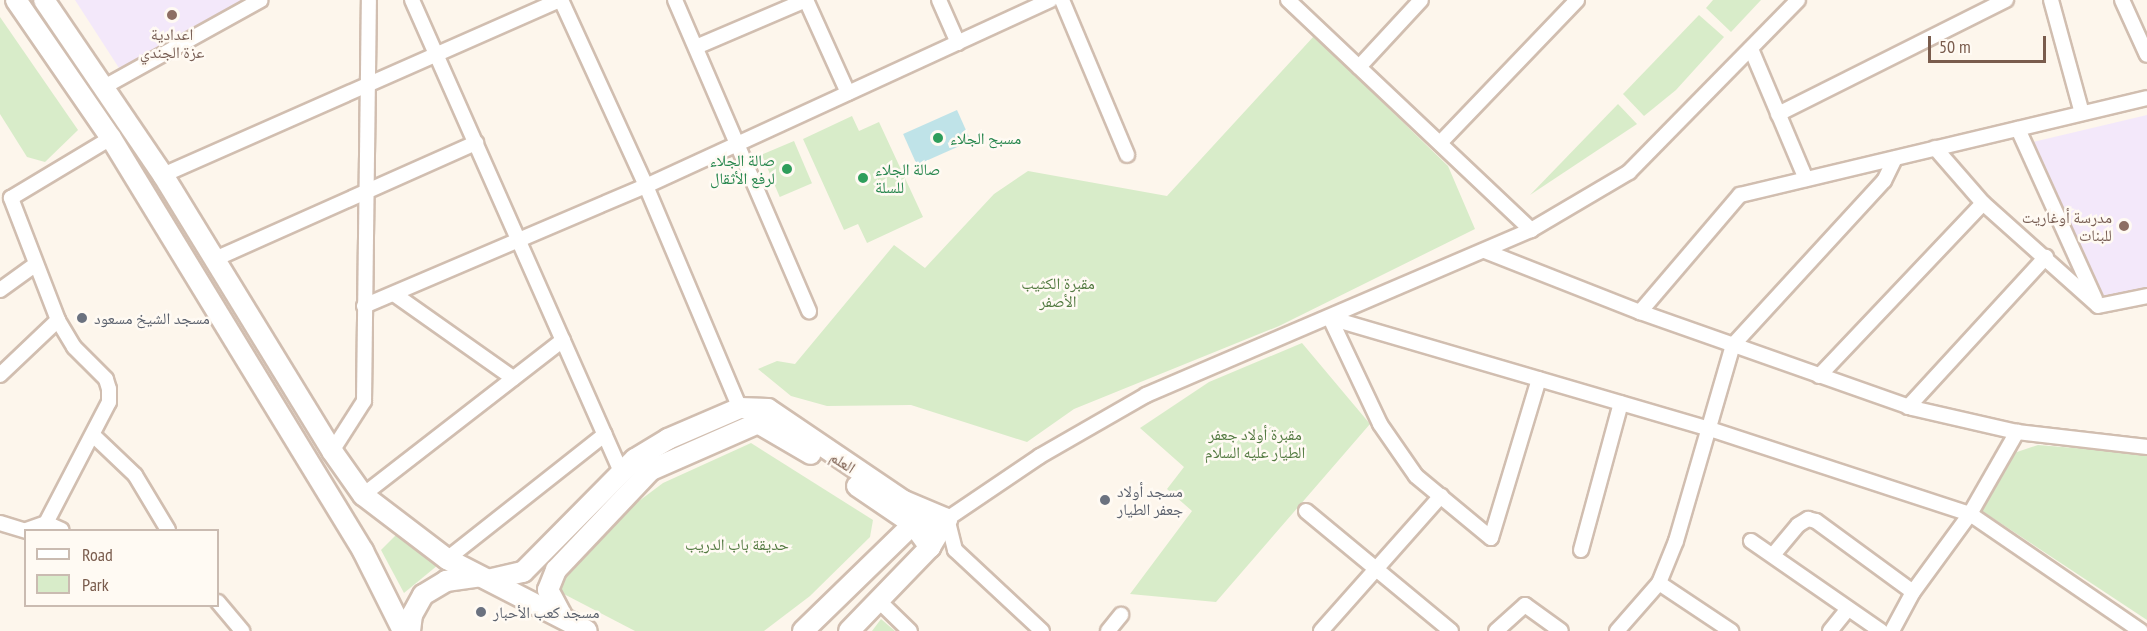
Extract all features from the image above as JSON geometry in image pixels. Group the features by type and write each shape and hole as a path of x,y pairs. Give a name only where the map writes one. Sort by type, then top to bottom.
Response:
{"main road":[{"path":"16,0 111,138 363,551 404,631"},
{"path":"44,0 164,175 332,451 363,495 447,559 587,631"},
{"path":"410,631 412,615 423,595 446,581 523,572 635,459 668,439 740,408"},
{"name":"العلم","path":"740,408 758,423 913,524"},
{"name":"العلم","path":"740,408 768,409 904,501 946,519"},
{"path":"563,618 548,590 556,570 651,470 736,430 758,423"},
{"path":"803,631 913,524 946,519"},
{"path":"849,631 930,547 946,519"},
{"path":"913,524 930,547"}],"street":[{"path":"104,87 261,0"},
{"path":"332,451 364,401 369,0"},
{"path":"412,0 622,474"},
{"path":"164,175 369,82 561,0 646,186 740,408"},
{"path":"675,0 809,311"},
{"path":"696,47 806,0 848,93"},
{"path":"939,0 957,42"},
{"path":"364,306 520,242 646,186 1050,0"},
{"path":"1062,0 1127,155"},
{"path":"1288,0 1531,230"},
{"path":"1359,67 1422,0"},
{"path":"1440,143 1577,0"},
{"path":"1042,631 955,550 946,519 1040,456 1146,395 1531,230 1629,172 1798,0"},
{"path":"1778,114 2006,0"},
{"path":"2051,0 2082,113"},
{"path":"2122,0 2147,56"},
{"path":"1751,49 1806,179"},
{"path":"1640,312 1740,195 2147,98"},
{"path":"2018,129 2098,306"},
{"path":"31,529 46,523 109,402 106,380 74,347 58,320 36,264 5,203 111,138"},
{"path":"215,260 476,143"},
{"path":"1935,148 1983,203 2046,257 2098,306"},
{"path":"1617,631 1659,583 1710,429 1733,345 1884,181 1895,158"},
{"path":"1819,376 1983,203"},
{"path":"1485,251 1640,312 1908,407 2017,432 2147,447"},
{"path":"1908,407 2046,257"},
{"path":"0,290 36,264"},
{"path":"394,294 513,378"},
{"path":"2098,306 2147,296"},
{"path":"1330,318 1710,429 1970,514 2142,631"},
{"path":"1330,318 1380,424 1416,476 1491,538 1539,379"},
{"path":"0,375 58,320"},
{"path":"363,495 563,340"},
{"path":"1581,550 1621,403"},
{"path":"1892,631 1913,592 1970,514 2017,432"},
{"path":"447,559 605,434"},
{"path":"93,435 135,475 167,529"},
{"path":"1321,631 1441,496"},
{"path":"1306,511 1451,631"},
{"path":"1773,555 1798,525 1808,519 1816,521 1913,592"},
{"path":"0,523 24,530"},
{"path":"46,523 58,529"},
{"path":"1751,541 1847,610 1881,631"},
{"path":"1659,583 1731,631"},
{"path":"879,601 910,631"},
{"path":"219,603 242,631"},
{"path":"1496,631 1525,605 1561,631"},
{"path":"1830,631 1847,610"},
{"path":"1108,631 1122,615"}],"shaded area":[{"path":"75,0 242,0 119,68"},
{"path":"2147,115 2147,287 2103,298 2033,142"}],"green space":[{"path":"1713,0 1761,0 1731,32 1706,8"},
{"path":"1699,15 1724,37 1676,90 1644,116 1623,94"},
{"path":"0,17 78,130 45,162 27,157 0,114"},
{"name":"مقبرة الكثيب الأصفر","path":"1314,36 1448,166 1475,229 1279,326 1074,409 1027,442 911,405 827,406 791,396 758,369 777,361 795,364 894,245 925,268 994,194 1028,171 1167,196"},
{"path":"1618,104 1637,124 1530,195"},
{"name":"صالة الجلاء للسلة","path":"852,116 859,131 879,122 923,217 867,243 858,224 844,230 803,139"},
{"name":"صالة الجلاء لرفع الأثقال","path":"794,141 812,183 780,197 762,155"},
{"name":"مقبرة أولاد جعفر الطيار عليه السلام","path":"1302,343 1370,424 1216,602 1130,594 1192,511 1167,489 1184,467 1140,428 1209,382"},
{"name":"حديقة باب الدريب","path":"751,443 873,520 870,537 810,596 764,631 635,631 560,592 560,579 635,504 663,483"},
{"path":"2038,445 2147,454 2147,620 1982,511 2014,453"},
{"path":"398,533 438,565 404,593 381,550"},
{"path":"881,619 895,631 872,631"}],"water":[{"name":"مسبح الجلاء","path":"957,110 971,141 917,165 903,134"}],"place":[{"name":"اعدادية عزة الجندي","path":"172,15"},
{"name":"مسبح الجلاء","path":"938,138"},
{"name":"صالة الجلاء لرفع الأثقال","path":"787,169"},
{"name":"صالة الجلاء للسلة","path":"863,178"},
{"name":"مدرسة أوغاريت للبنات","path":"2124,226"},
{"name":"مسجد الشيخ مسعود","path":"82,318"},
{"name":"مسجد أولاد جعفر الطيار","path":"1105,500"},
{"name":"مسجد كعب الأحبار","path":"481,612"}]}
